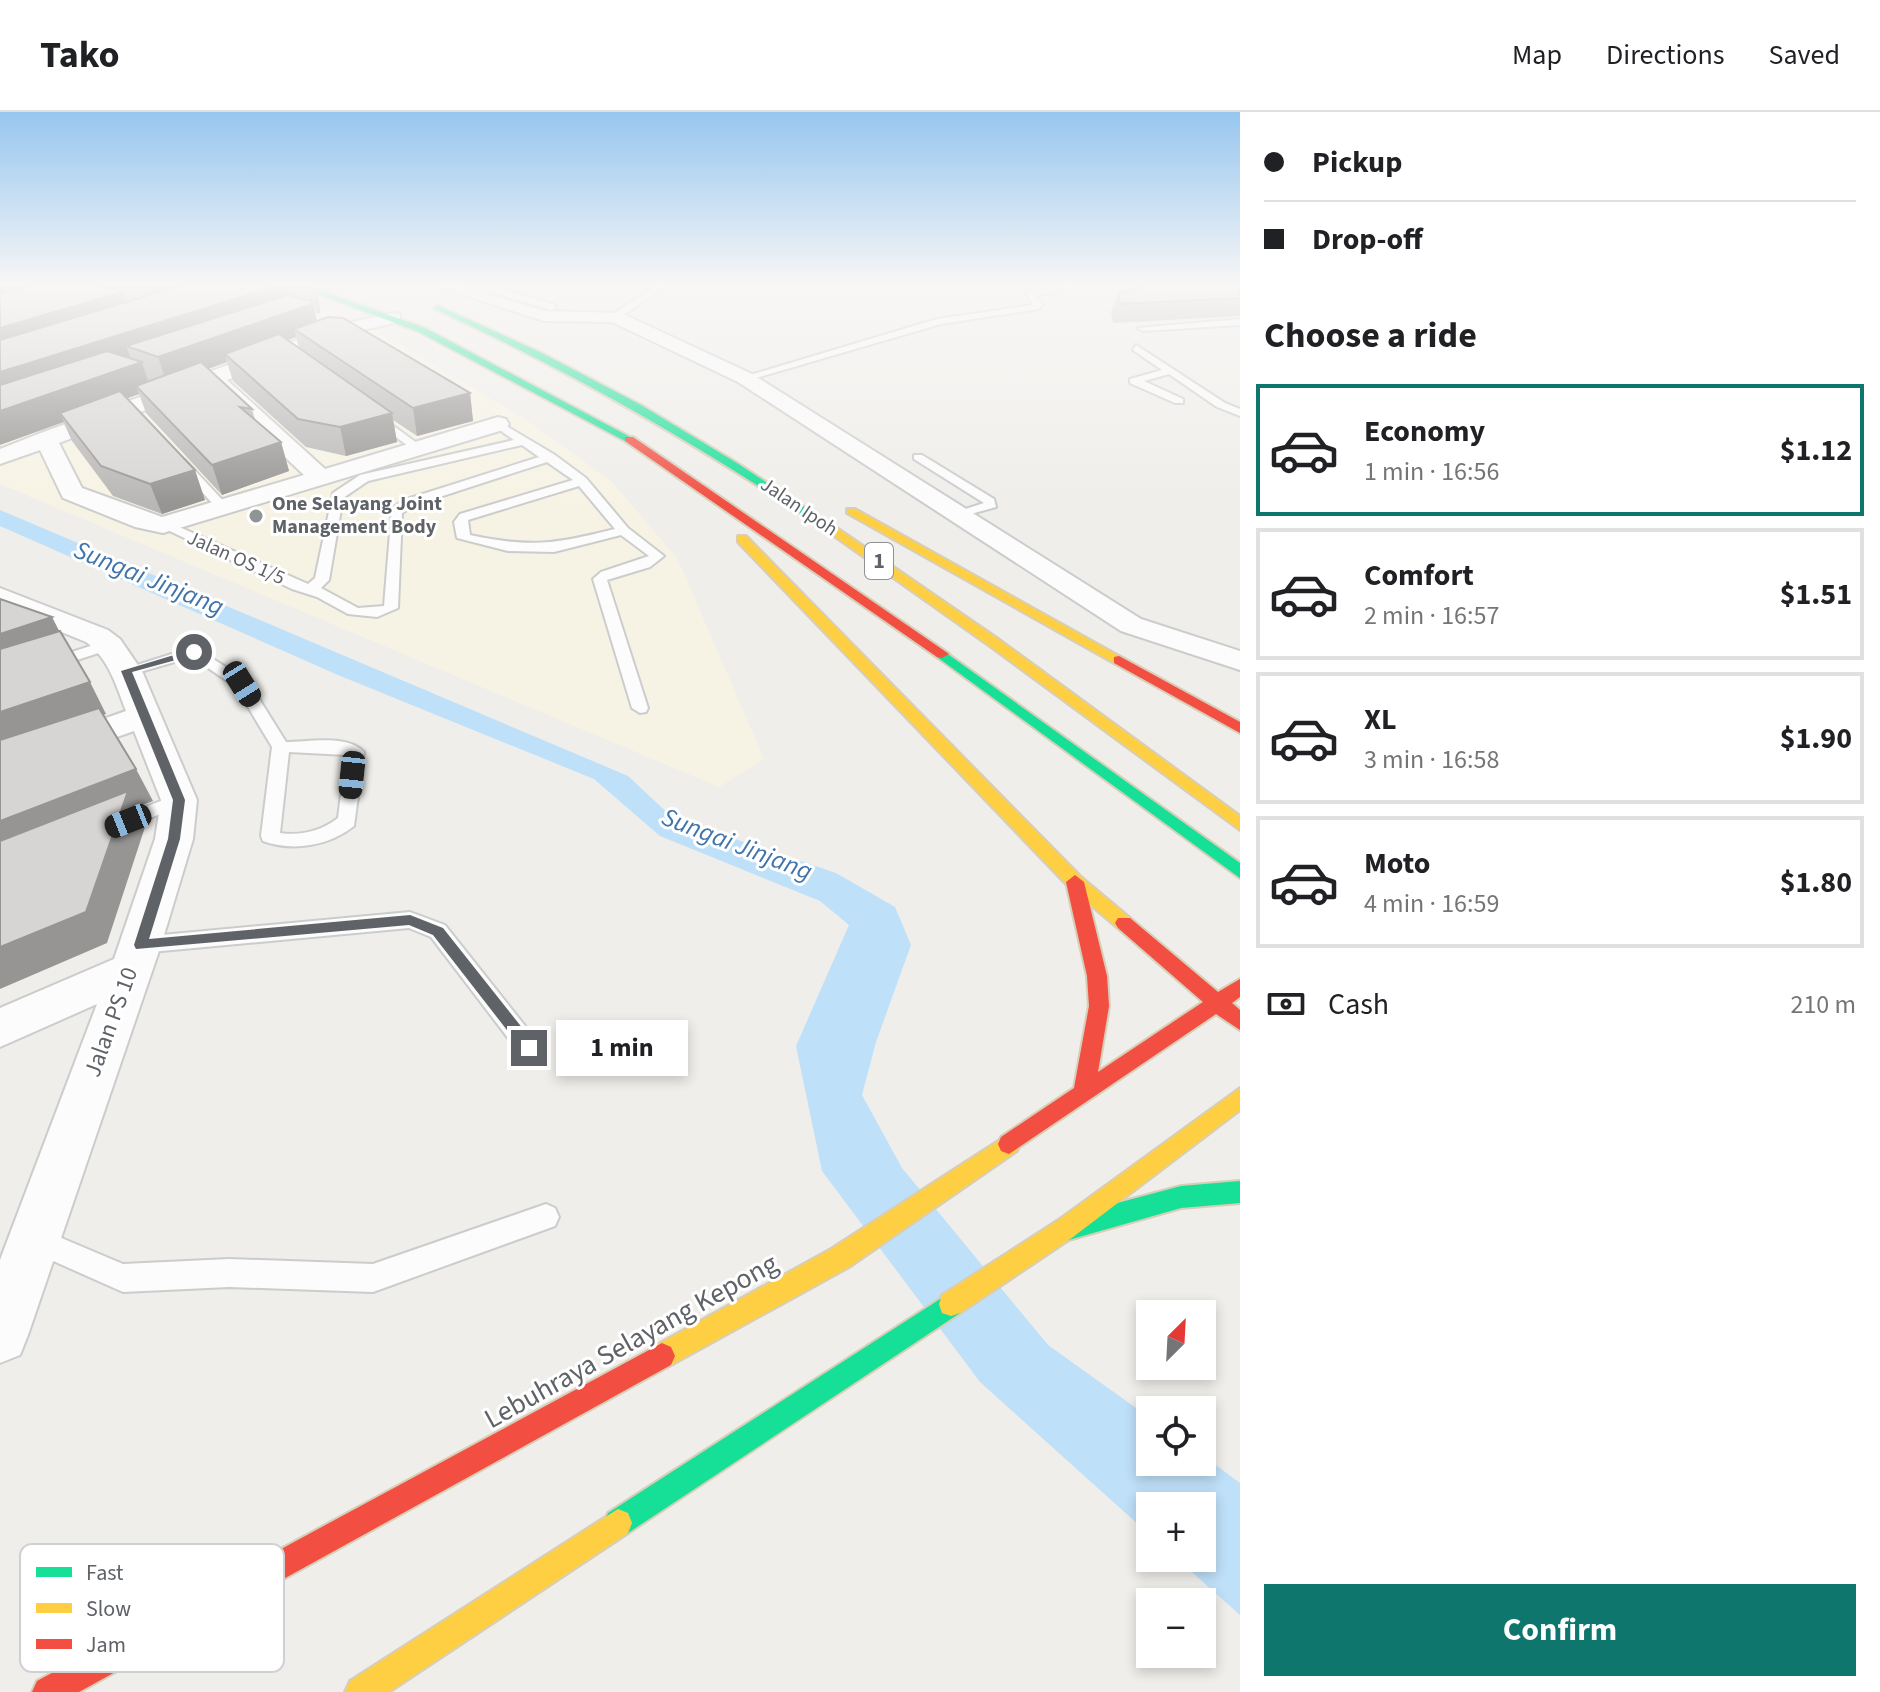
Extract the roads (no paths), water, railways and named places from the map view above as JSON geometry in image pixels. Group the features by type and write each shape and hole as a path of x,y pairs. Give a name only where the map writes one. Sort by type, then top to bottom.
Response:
{"main road":[{"path":"472,358 592,417 667,463 870,601 1240,872"},
{"name":"Jalan Ipoh","path":"513,358 609,409 698,466 950,640 1240,872"},
{"name":"Jalan Ipoh","path":"548,358 634,402 758,479 983,632 1240,824"},
{"path":"558,358 786,475"},
{"path":"592,417 668,471 756,553 1075,882 1240,1022"},
{"path":"840,505 1236,725"},
{"path":"1075,882 1091,943 1099,1006 1084,1092"},
{"name":"Lebuhraya Selayang Kepong","path":"284,1563 840,1258 1240,987"},
{"path":"361,1692 1065,1229 1240,1098"},
{"path":"1065,1229 1181,1197 1240,1192"},
{"name":"Lebuhraya Selayang Kepong","path":"48,1692 84,1672"}],"street":[{"path":"0,457 46,439 137,414 166,390 288,358"},
{"path":"702,358 745,378 1131,625 1240,661"},
{"path":"213,378 319,476"},
{"path":"473,408 498,424"},
{"name":"Jalan OS 1/5","path":"163,525 224,509 415,446 498,424"},
{"path":"46,439 72,493 144,522 163,525"},
{"path":"3,601 97,636 117,658"},
{"name":"Jalan PS 10","path":"0,1335 174,839 179,800 146,715 117,658"},
{"path":"0,767 146,715"},
{"path":"0,1028 134,958"}],"lane":[{"path":"745,378 815,358"},
{"path":"1150,358 1240,413"},
{"path":"1170,371 1134,381 1179,401"},
{"path":"368,412 415,446"},
{"path":"498,424 551,457 582,481 623,531 657,556 652,563 609,573 600,579 640,708"},
{"path":"313,587 322,580 337,496 348,486 364,478 525,441"},
{"path":"173,453 224,509"},
{"name":"Jalan OS 1/5","path":"163,525 297,586 313,587 359,615 378,614 391,608 396,511 411,502 551,457"},
{"path":"918,457 990,502 990,507 957,516"},
{"path":"582,481 464,517 460,522 464,538 508,547 554,548 623,531"},
{"path":"0,680 117,658 181,653 201,655 242,684 281,747 270,836 287,841 340,828 347,821 355,752 343,747 281,747"},
{"path":"97,834 179,800"},
{"path":"134,958 410,920 438,931 529,1048"},
{"path":"33,1239 123,1278 229,1273 373,1278 546,1217"}],"water":[{"name":"Sungai Jinjang","path":"0,510 628,776 673,818 836,873 895,907 911,945 876,1042 862,1095 902,1168 1048,1345 1136,1408 1136,1476 1216,1476 1216,1465 1240,1483 1240,1615 1216,1594 1216,1588 1210,1588 1192,1572 1216,1572 1216,1492 1136,1492 1136,1522 980,1382 822,1171 796,1046 849,925 820,901 660,836 594,779 338,675 0,526"}],"place":[{"name":"One Selayang Joint Management Body","path":"256,516"}]}
